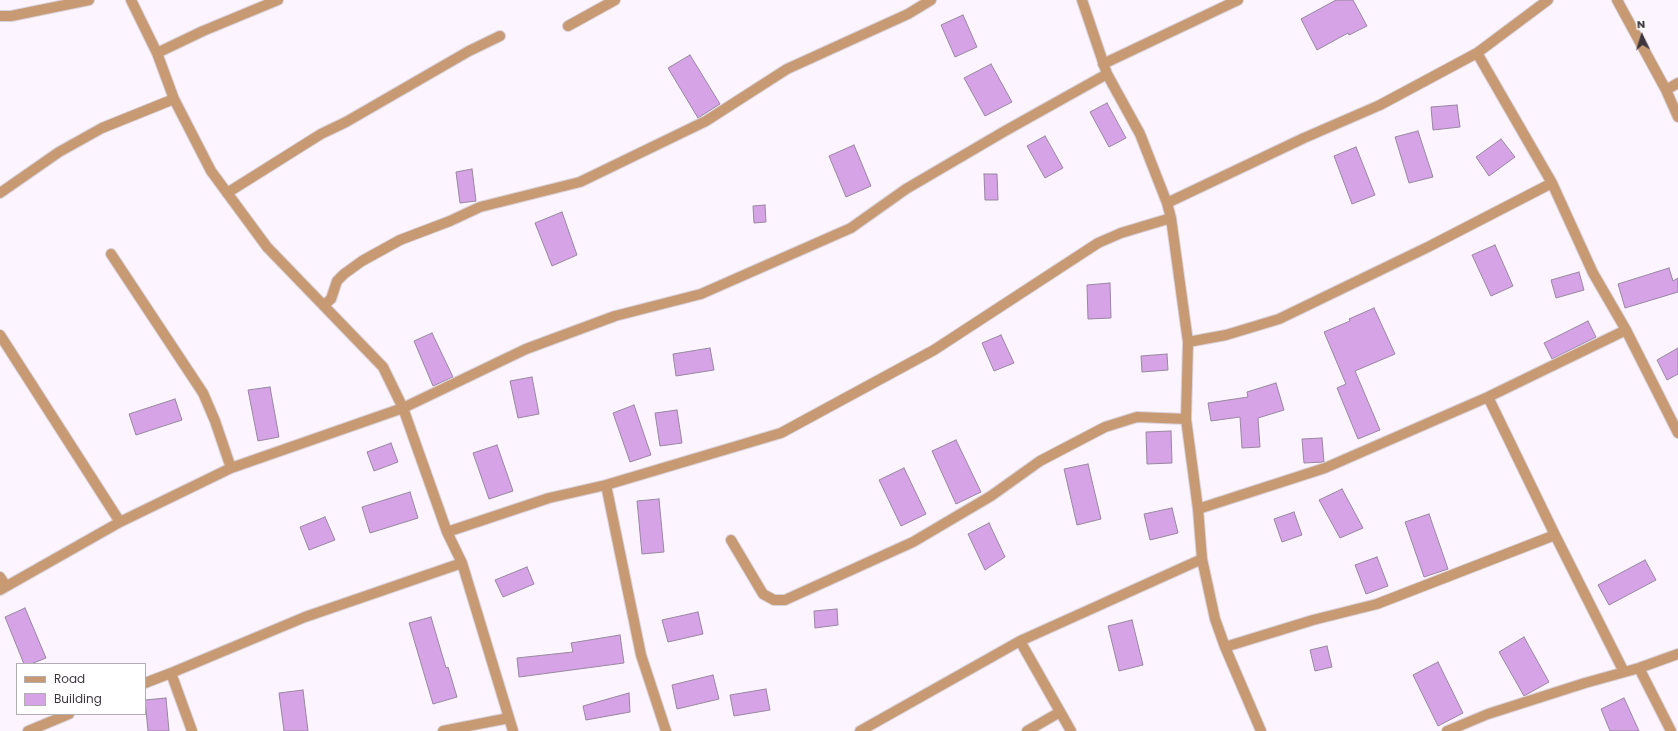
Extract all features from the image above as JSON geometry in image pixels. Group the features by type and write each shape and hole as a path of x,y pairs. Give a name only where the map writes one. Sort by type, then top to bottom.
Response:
{"street":[{"path":"0,16 11,16 89,0"},
{"path":"131,0 157,53 174,99 211,171 267,247 383,367 403,408 447,532 462,563 513,731"},
{"path":"157,53 203,31 278,0"},
{"path":"568,26 615,0"},
{"path":"324,305 331,299 337,281 344,274 362,261 400,240 450,221 480,207 580,182 706,121 787,69 908,14 930,0"},
{"path":"1082,0 1107,74 1140,134 1167,203 1171,218 1188,342 1186,419 1198,509 1202,559 1215,619 1225,647 1262,731"},
{"path":"1103,64 1238,0"},
{"path":"1167,203 1304,138 1380,105 1478,53 1548,0"},
{"path":"1617,0 1666,90 1678,117"},
{"path":"227,192 321,134 346,122 469,51 500,36"},
{"path":"1478,53 1552,183 1593,273 1626,330 1678,433"},
{"path":"0,577 3,588 120,522 231,468 403,408 526,349 615,316 702,294 851,228 906,189 1107,74"},
{"path":"1666,90 1678,83"},
{"path":"0,193 59,152 102,128 174,99"},
{"path":"1188,342 1226,335 1279,319 1428,247 1552,183"},
{"path":"447,532 549,498 606,485 781,433 934,350 1098,243 1121,233 1171,218"},
{"path":"111,254 203,393 215,421 231,468"},
{"path":"1198,509 1325,468 1488,397 1626,330"},
{"path":"0,335 120,522"},
{"path":"1488,397 1624,672"},
{"path":"731,540 763,594 774,600 785,600 913,542 991,496 1040,461 1105,427 1137,417 1186,419"},
{"path":"606,485 641,655 666,731"},
{"path":"1225,647 1312,620 1377,604 1555,535"},
{"path":"860,731 1020,641 1202,559"},
{"path":"146,683 305,617 462,563"},
{"path":"1020,641 1071,731"},
{"path":"1447,731 1488,714 1639,668 1678,654"},
{"path":"1639,668 1671,731"},
{"path":"171,673 192,731"},
{"path":"1027,731 1060,712"},
{"path":"28,731 67,715"},
{"path":"443,731 509,718"}],"building":[{"path":"1336,0 1353,0 1367,26 1349,35 1348,33 1317,50 1301,19"},
{"path":"963,15 977,47 955,57 941,25"},
{"path":"690,55 720,104 698,118 668,68"},
{"path":"991,64 1012,102 985,116 964,78"},
{"path":"1107,103 1126,138 1109,147 1090,112"},
{"path":"1457,105 1460,127 1433,130 1431,107"},
{"path":"1418,131 1433,177 1409,183 1395,137"},
{"path":"1045,136 1063,168 1045,178 1027,146"},
{"path":"1501,139 1515,157 1489,176 1476,157"},
{"path":"854,145 871,186 846,197 829,156"},
{"path":"1356,147 1375,195 1352,204 1334,156"},
{"path":"472,169 476,201 460,203 456,172"},
{"path":"984,174 997,174 998,200 985,200"},
{"path":"765,205 766,222 754,223 753,206"},
{"path":"562,212 577,255 552,266 535,223"},
{"path":"1495,245 1513,286 1491,296 1472,255"},
{"path":"1669,268 1673,281 1678,278 1678,292 1625,308 1618,284"},
{"path":"1579,272 1584,290 1556,298 1551,280"},
{"path":"1110,283 1111,318 1088,319 1087,285"},
{"path":"1374,308 1395,354 1355,371 1380,430 1358,439 1337,388 1346,384 1324,332 1350,321 1349,319"},
{"path":"1588,321 1596,337 1552,359 1544,343"},
{"path":"432,333 453,377 433,386 414,341"},
{"path":"1001,335 1014,363 994,371 982,343"},
{"path":"710,348 714,370 676,376 673,354"},
{"path":"1678,348 1678,374 1667,380 1657,360"},
{"path":"1167,354 1168,370 1142,372 1141,356"},
{"path":"532,377 539,414 518,418 510,381"},
{"path":"1276,383 1284,410 1258,418 1260,447 1242,448 1240,417 1211,421 1208,403 1248,397 1247,392"},
{"path":"270,387 279,437 258,441 248,390"},
{"path":"175,399 182,420 136,435 129,414"},
{"path":"634,405 651,455 630,462 613,413"},
{"path":"677,410 682,443 660,446 655,413"},
{"path":"1171,431 1172,463 1147,464 1146,432"},
{"path":"1322,438 1324,462 1304,463 1302,439"},
{"path":"956,440 981,492 956,504 932,451"},
{"path":"391,443 398,462 374,471 367,452"},
{"path":"497,445 513,491 489,499 473,453"},
{"path":"1088,464 1101,519 1077,525 1064,469"},
{"path":"904,468 926,514 901,526 879,480"},
{"path":"1342,489 1363,528 1340,538 1319,500"},
{"path":"410,492 418,518 370,533 362,507"},
{"path":"659,499 664,552 642,554 637,501"},
{"path":"1172,508 1178,533 1150,540 1144,514"},
{"path":"1294,512 1302,535 1282,542 1274,519"},
{"path":"1429,514 1448,569 1424,577 1405,522"},
{"path":"325,517 335,540 309,550 300,527"},
{"path":"989,523 1005,557 985,570 968,534"},
{"path":"1377,557 1388,586 1366,594 1355,565"},
{"path":"1645,560 1656,580 1609,605 1598,585"},
{"path":"527,567 534,584 503,597 495,580"},
{"path":"25,608 46,658 34,663 24,663 5,617"},
{"path":"837,609 838,625 815,628 814,611"},
{"path":"698,612 703,634 668,642 662,620"},
{"path":"431,617 446,668 448,667 457,697 433,704 409,623"},
{"path":"1132,620 1143,665 1119,671 1108,626"},
{"path":"620,635 624,663 519,677 517,658 573,652 571,643"},
{"path":"1524,637 1549,682 1524,696 1499,652"},
{"path":"1327,646 1332,667 1315,671 1310,650"},
{"path":"1438,662 1463,713 1438,726 1413,675"},
{"path":"713,675 719,699 677,709 672,685"},
{"path":"766,689 770,710 734,716 730,695"},
{"path":"303,690 308,731 284,731 279,693"},
{"path":"629,693 630,712 586,720 583,706"},
{"path":"166,698 169,731 148,731 146,700"},
{"path":"1624,698 1639,731 1610,731 1601,709"}]}
